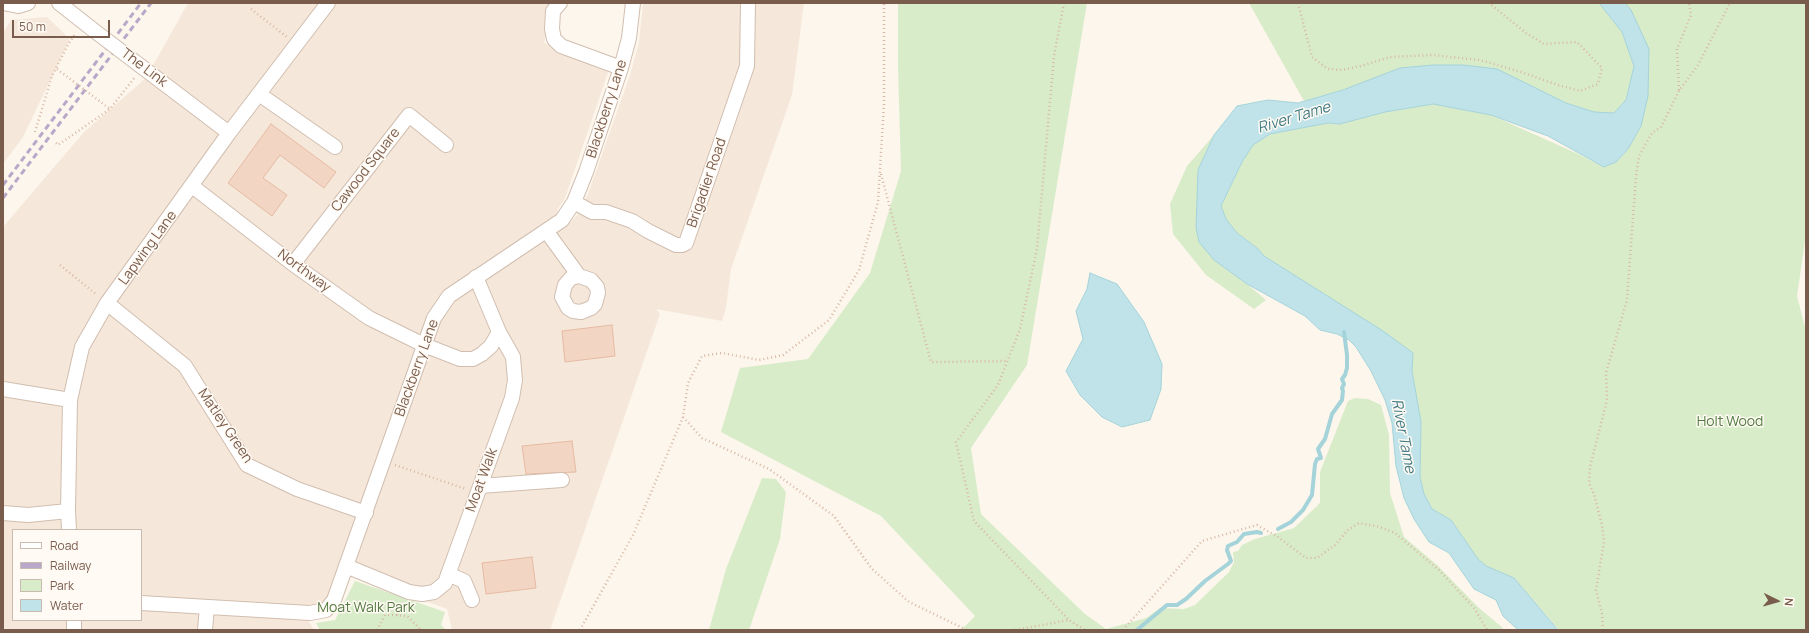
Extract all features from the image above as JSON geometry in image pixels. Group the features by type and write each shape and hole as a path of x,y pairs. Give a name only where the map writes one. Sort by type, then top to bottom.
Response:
{"street":[{"path":"3,3 18,6 28,3"},
{"name":"Lapwing Lane","path":"69,529 70,400 82,347 108,303 229,133 328,3"},
{"path":"560,3 553,11 552,29 554,39 561,46 621,68"},
{"name":"Blackberry Lane","path":"142,603 310,613 326,610 334,600 434,318 449,296 547,232 562,220 574,202 586,172 630,38 633,3"},
{"name":"Brigadier Road","path":"574,202 592,212 606,212 632,221 666,241 676,245 686,243 747,66 748,3"},
{"name":"The Link","path":"68,6 88,26 229,133"},
{"path":"259,94 335,148"},
{"name":"Cawood Square","path":"293,264 409,115 446,144"},
{"name":"Northway","path":"192,186 293,264 369,318 424,345 460,359 472,359 482,354 491,346 499,332"},
{"path":"547,232 579,276"},
{"name":"Moat Walk","path":"346,566 409,592 422,594 434,592 445,583 512,398 515,380 513,357 499,332 476,277"},
{"name":"Matley Green","path":"108,303 185,366 247,464 297,489 366,513"},
{"path":"3,389 70,400"},
{"path":"479,489 562,480"},
{"path":"3,513 28,515 68,511"},
{"path":"448,574 464,582 472,600"},
{"path":"205,630 207,607"}],"path":[{"path":"580,630 633,535 683,416 688,383 702,356 722,353 759,360 784,355 829,320 859,270 878,202 884,104 884,3"},
{"path":"1064,3 1054,56 1037,249 1020,329 998,385 956,442 974,520 1069,620 1085,630"},
{"path":"1298,3 1312,57 1328,69 1342,70 1390,57 1432,55 1480,60 1580,91 1598,84 1602,68 1577,42 1544,44 1526,33 1489,3"},
{"path":"1679,91 1677,49 1691,15 1689,3"},
{"path":"1603,630 1602,614 1596,590 1603,536 1602,525 1594,494 1589,483 1590,467 1606,400 1606,373 1627,300 1636,176 1639,156 1652,133 1661,127 1679,91 1698,66 1730,3"},
{"path":"251,9 297,45"},
{"path":"35,132 52,76 57,69 69,43 88,26"},
{"path":"56,143 58,145 110,109 127,89 142,67"},
{"path":"57,69 110,109"},
{"path":"880,170 932,362 1008,360"},
{"path":"60,265 108,303"},
{"path":"683,416 702,438 769,469 834,516 872,569 909,602 967,630"},
{"path":"384,461 479,489"},
{"path":"1123,630 1202,542 1257,525 1278,537 1306,558 1317,558 1335,544 1348,530 1359,523 1380,527 1395,533 1439,570 1474,608 1488,630"},
{"path":"376,630 385,615 398,615 406,616 421,630"},
{"path":"1015,630 1069,620"}],"shaded area":[{"path":"188,3 554,3 544,43 609,70 565,198 557,210 570,223 577,215 588,194 630,75 639,42 643,3 804,3 792,95 731,269 726,308 722,321 656,309 660,314 550,630 452,630 447,609 352,574 331,615 307,618 314,630 3,630 3,227 84,132 146,78"},
{"path":"47,17 70,39 23,137 3,164 3,33 11,20"}],"green space":[{"path":"898,3 1087,3 1027,365 971,448 981,514 1085,614 1106,629 1146,618 1160,608 1184,609 1195,605 1229,572 1234,562 1233,552 1238,551 1242,545 1255,539 1294,528 1320,503 1320,472 1348,401 1355,398 1368,399 1381,405 1389,435 1390,493 1404,537 1437,565 1479,608 1503,628 1500,630 961,630 975,616 881,516 721,432 740,368 808,359 870,273 901,171"},
{"path":"1249,3 1599,3 1622,32 1634,66 1626,100 1614,113 1594,112 1566,103 1497,70 1343,90 1304,101"},
{"name":"Holt Wood","path":"1625,3 1806,3 1806,234 1797,296 1806,331 1806,630 1559,630 1514,578 1486,566 1478,559 1451,520 1432,509 1424,494 1420,477 1421,422 1412,371 1413,353 1264,256 1257,248 1237,233 1226,219 1221,206 1242,162 1253,145 1270,134 1328,123 1340,124 1385,112 1433,104 1491,115 1604,167 1616,162 1628,149 1641,126 1631,10"},
{"path":"1214,135 1198,170 1214,260 1266,300 1254,309 1206,275 1173,234 1170,204 1187,166"},
{"path":"762,478 776,479 786,492 780,539 749,630 709,630 726,569"},
{"name":"Moat Walk Park","path":"355,581 445,612 441,625 446,630 320,630 316,623 335,620"}],"water":[{"name":"River Tame","path":"1599,3 1625,3 1631,10 1649,49 1648,96 1641,126 1628,149 1616,162 1604,167 1548,136 1491,115 1433,104 1385,112 1340,124 1328,123 1270,134 1253,145 1242,162 1221,206 1226,219 1237,233 1257,248 1264,256 1383,331 1413,353 1412,371 1421,422 1420,477 1424,494 1432,509 1451,520 1478,559 1486,566 1514,578 1558,630 1518,630 1503,616 1496,600 1474,589 1449,553 1429,542 1414,519 1404,498 1396,466 1392,423 1385,400 1371,371 1356,347 1349,340 1337,334 1320,330 1305,316 1247,284 1214,260 1199,242 1196,228 1198,170 1214,135 1237,106 1268,100 1298,103 1343,90 1400,68 1433,65 1463,65 1497,69 1566,103 1594,112 1614,113 1626,100 1634,66 1622,32"},
{"path":"1090,273 1117,284 1144,322 1162,364 1161,389 1150,420 1122,427 1102,417 1080,395 1066,371 1083,339 1076,311 1087,289"}],"building":[{"path":"271,124 336,172 324,188 280,155 263,178 287,195 272,216 228,183"},
{"path":"612,325 615,356 565,362 562,331"},
{"path":"572,441 576,472 526,474 522,446"},
{"path":"532,557 536,588 486,594 482,563"}],"waterway":[{"path":"1278,529 1291,522 1303,510 1312,495 1315,464 1317,459 1321,458 1318,449 1325,439 1332,414 1342,400 1342,388 1344,384 1342,379 1347,368 1344,332"},
{"path":"1137,630 1167,605 1177,605 1186,599 1205,581 1228,564 1231,561 1227,550 1228,546 1237,542 1244,534 1257,532 1261,533"}],"railway":[{"path":"3,185 141,3"},
{"path":"3,198 151,3"}]}
